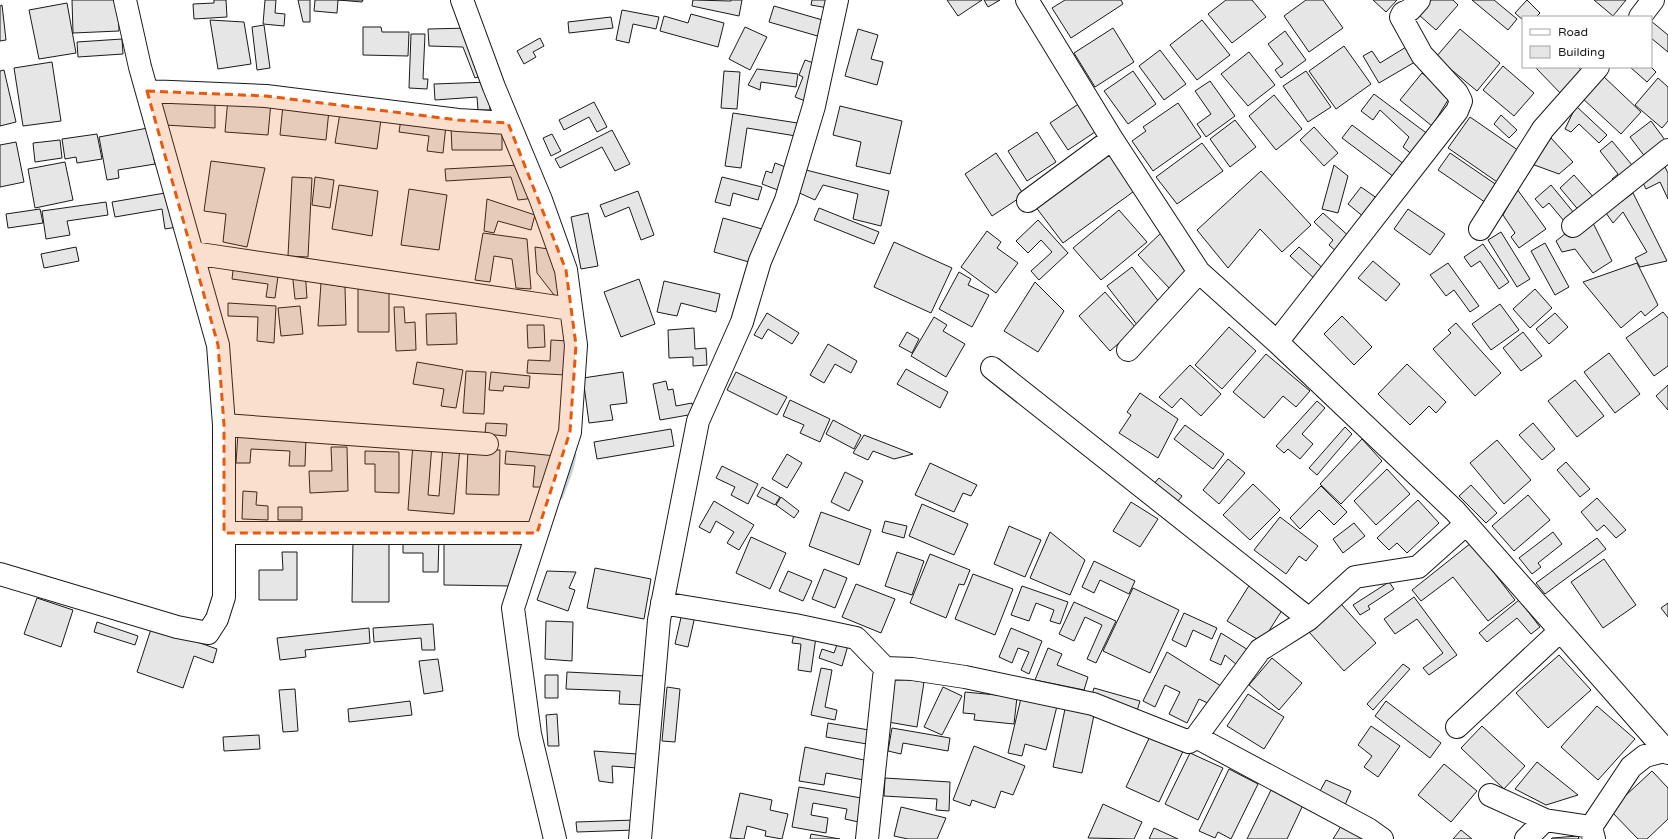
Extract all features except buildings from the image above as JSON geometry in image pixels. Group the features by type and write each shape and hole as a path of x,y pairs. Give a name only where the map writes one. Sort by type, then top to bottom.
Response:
{"street":[{"path":"0,574 177,627 208,633 218,619 224,597 224,425 218,345 147,91 125,0"},
{"path":"462,0 508,123 541,200 566,270 576,345 570,432 513,608 530,734 555,839"},
{"path":"640,839 659,620 698,421 742,322 760,261 786,200 814,106 837,0"},
{"path":"1027,0 1112,139 1199,272 1278,342 1455,511 1465,525 1668,751 1645,756 1631,767 1592,833 1545,820 1490,795"},
{"path":"1278,342 1457,111 1460,101 1457,93 1422,55 1401,17 1403,13 1410,10 1420,0"},
{"path":"1641,16 1654,0"},
{"path":"1480,228 1543,129 1597,68"},
{"path":"147,91 266,96 458,120 508,123"},
{"path":"1028,201 1112,139"},
{"path":"1573,226 1668,150"},
{"path":"193,253 571,309"},
{"path":"1128,350 1199,272"},
{"path":"992,368 1309,619"},
{"path":"224,425 486,444"},
{"path":"662,603 795,625 856,638 884,668 965,676 1093,704 1189,742 1196,737 1260,650 1309,619 1355,577 1383,571 1418,567 1465,525"},
{"path":"224,533 537,533"},
{"path":"1457,727 1560,631"},
{"path":"867,839 884,668"},
{"path":"1196,737 1368,829 1382,839"},
{"path":"1526,839 1545,820"}],"highlighted area":[{"path":"147,91 266,96 458,120 508,123 566,270 576,345 570,432 537,533 224,533 224,425 218,345"}],"waterway":[{"path":"560,496 570,469 573,455"}]}
